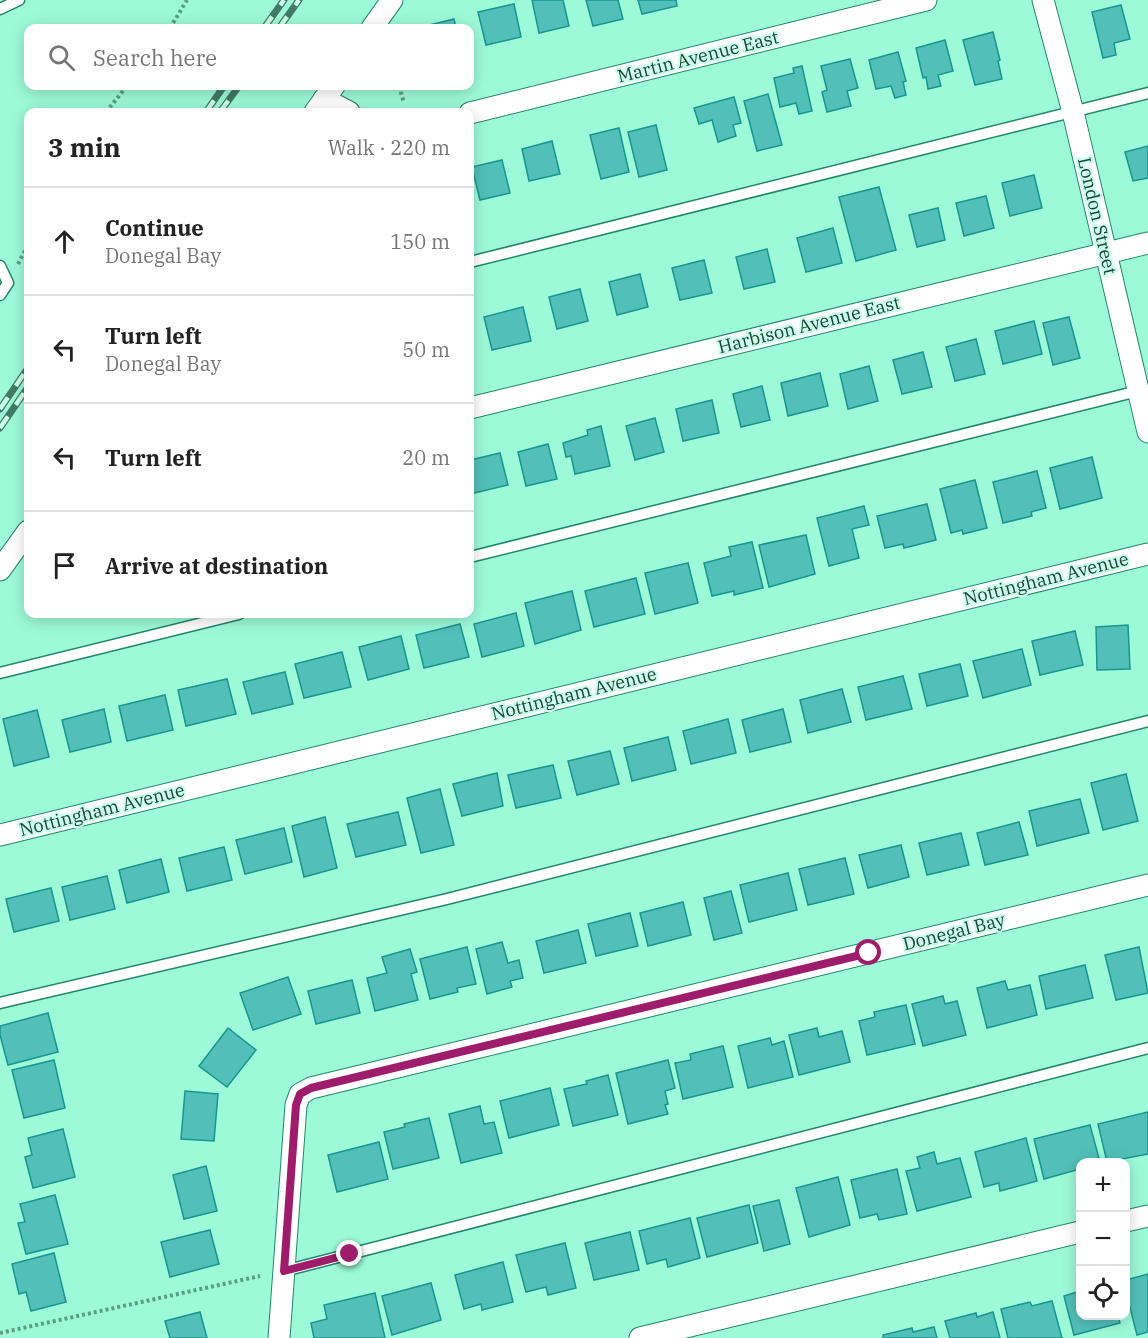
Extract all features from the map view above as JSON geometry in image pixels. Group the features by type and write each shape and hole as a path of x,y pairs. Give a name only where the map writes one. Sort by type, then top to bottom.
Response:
{"street":[{"path":"375,24 392,0"},
{"name":"Martin Avenue East","path":"474,112 926,0"},
{"name":"London Street","path":"1043,0 1143,390 1148,432"},
{"path":"324,99 341,108"},
{"name":"Harbison Avenue East","path":"474,407 1148,243"},
{"path":"0,570 24,537"},
{"name":"Nottingham Avenue","path":"0,834 1148,554"},
{"name":"Donegal Bay","path":"279,1338 296,1105 300,1094 311,1088 1148,885"},
{"path":"1130,1220 1148,1216"},
{"path":"640,1338 1076,1233"}],"lane":[{"path":"0,9 19,0"},
{"path":"474,261 1148,93"},
{"path":"0,266 8,283 0,295"},
{"path":"474,556 1143,390"},
{"path":"0,673 223,618"},
{"path":"0,1003 447,899 1148,722"},
{"path":"284,1271 1148,1048"}],"path":[{"path":"172,24 187,0"},
{"path":"109,108 125,90"},
{"path":"400,90 404,103"},
{"path":"0,1334 284,1271"}],"building":[{"path":"532,0 563,0 569,26 539,33"},
{"path":"586,0 618,0 623,19 593,26"},
{"path":"638,0 676,0 677,6 642,14"},
{"path":"514,4 521,37 486,45 478,12"},
{"path":"1121,5 1130,39 1114,43 1116,55 1103,58 1092,12"},
{"path":"454,19 455,24 433,24"},
{"path":"993,32 1002,79 975,85 963,40"},
{"path":"945,40 953,71 938,75 941,86 928,89 916,48"},
{"path":"898,52 906,81 903,82 906,95 895,98 891,86 876,89 869,60"},
{"path":"850,59 858,88 847,91 851,106 827,112 822,92 827,90 821,66"},
{"path":"802,66 812,111 799,114 796,103 780,107 774,78 794,73 793,68"},
{"path":"768,94 782,145 757,151 744,101"},
{"path":"734,97 741,123 733,125 736,136 718,142 712,120 699,124 694,108"},
{"path":"656,125 667,170 639,177 628,132"},
{"path":"619,128 629,172 601,179 590,135"},
{"path":"552,141 560,174 529,181 522,149"},
{"path":"1148,146 1148,178 1133,181 1125,152"},
{"path":"502,160 510,193 480,200 474,167"},
{"path":"1034,175 1042,208 1010,216 1002,183"},
{"path":"879,187 896,250 856,261 839,197"},
{"path":"986,196 994,228 964,236 956,203"},
{"path":"938,208 945,240 917,247 909,215"},
{"path":"833,228 842,263 806,272 797,238"},
{"path":"767,249 775,282 744,289 736,257"},
{"path":"704,260 712,293 680,300 672,268"},
{"path":"640,274 648,307 617,315 609,282"},
{"path":"580,289 588,321 557,329 549,297"},
{"path":"523,307 531,341 492,350 484,317"},
{"path":"1069,317 1080,358 1053,365 1043,323"},
{"path":"1034,321 1042,354 1003,364 995,331"},
{"path":"976,339 985,374 955,381 946,347"},
{"path":"923,352 932,387 902,394 893,360"},
{"path":"869,366 878,401 848,409 840,374"},
{"path":"820,373 828,406 788,416 781,383"},
{"path":"762,386 770,420 741,427 733,394"},
{"path":"712,400 719,433 683,441 676,409"},
{"path":"655,418 664,452 635,460 626,426"},
{"path":"601,426 610,466 575,474 571,456 566,457 563,443 588,435 587,430"},
{"path":"548,444 557,479 526,486 518,452"},
{"path":"500,453 508,485 474,493 474,459"},
{"path":"1092,457 1102,498 1060,509 1050,468"},
{"path":"1037,471 1046,508 1031,512 1032,516 1003,523 993,482"},
{"path":"975,480 987,528 963,534 962,530 951,533 940,489"},
{"path":"927,504 936,540 904,548 903,544 885,548 877,516"},
{"path":"864,506 869,525 852,529 859,558 829,566 817,518"},
{"path":"806,535 815,574 769,587 759,545"},
{"path":"752,542 763,588 734,595 734,591 712,596 704,563 731,556 729,547"},
{"path":"688,563 698,603 655,614 645,573"},
{"path":"636,578 645,614 594,627 585,591"},
{"path":"572,591 581,630 535,644 525,603"},
{"path":"516,613 524,646 482,657 474,624"},
{"path":"460,624 469,657 424,668 416,635"},
{"path":"1128,625 1130,669 1097,670 1096,627"},
{"path":"1075,631 1083,665 1040,675 1032,641"},
{"path":"401,636 409,669 368,680 359,647"},
{"path":"1022,649 1031,685 983,698 973,661"},
{"path":"342,652 351,687 304,698 295,664"},
{"path":"960,664 968,696 927,706 919,674"},
{"path":"285,672 293,704 252,714 243,682"},
{"path":"903,676 912,709 866,720 858,687"},
{"path":"227,679 236,714 186,726 178,690"},
{"path":"842,689 851,722 808,733 800,700"},
{"path":"165,695 173,730 127,741 119,706"},
{"path":"104,709 111,742 70,752 62,720"},
{"path":"783,709 791,742 750,752 742,720"},
{"path":"37,710 49,757 14,766 3,719"},
{"path":"728,719 736,753 691,764 683,731"},
{"path":"668,737 676,770 632,781 624,748"},
{"path":"610,751 619,784 577,795 568,761"},
{"path":"553,765 561,798 516,808 508,775"},
{"path":"497,773 503,806 462,816 453,784"},
{"path":"1126,774 1138,821 1103,830 1091,783"},
{"path":"440,789 454,845 421,853 407,798"},
{"path":"1080,799 1089,833 1037,846 1029,811"},
{"path":"398,812 406,845 356,857 347,824"},
{"path":"325,817 337,868 304,877 292,826"},
{"path":"1019,822 1028,855 985,865 977,833"},
{"path":"284,828 292,862 245,874 236,840"},
{"path":"961,833 969,865 927,875 919,843"},
{"path":"901,845 909,877 868,888 859,855"},
{"path":"224,847 232,880 187,891 179,858"},
{"path":"845,858 854,894 808,905 799,869"},
{"path":"161,859 169,892 127,903 119,870"},
{"path":"788,873 797,910 749,922 740,885"},
{"path":"107,876 115,909 70,920 62,887"},
{"path":"51,888 59,921 14,932 6,899"},
{"path":"731,891 742,933 714,940 704,898"},
{"path":"683,902 691,935 648,946 640,913"},
{"path":"630,913 638,946 596,956 588,924"},
{"path":"578,930 586,963 544,973 536,941"},
{"path":"502,942 508,963 519,960 523,978 510,981 512,987 487,994 476,949"},
{"path":"467,947 476,984 457,988 458,992 430,999 420,959"},
{"path":"1139,947 1148,993 1116,1000 1105,955"},
{"path":"410,949 417,972 411,974 418,1000 375,1011 367,978 387,973 382,957"},
{"path":"1085,965 1093,998 1046,1009 1039,976"},
{"path":"288,977 301,1014 253,1030 240,993"},
{"path":"352,980 360,1013 316,1024 308,991"},
{"path":"1005,981 1008,990 1030,985 1037,1015 987,1028 977,988"},
{"path":"943,996 945,1004 957,1001 966,1035 923,1046 912,1004"},
{"path":"906,1005 915,1044 867,1055 859,1021 875,1017 874,1012"},
{"path":"48,1013 58,1052 8,1065 0,1035 0,1026"},
{"path":"228,1028 256,1050 227,1087 199,1066"},
{"path":"817,1028 819,1037 842,1031 850,1062 799,1075 789,1035"},
{"path":"770,1038 772,1045 784,1041 793,1077 748,1088 738,1046"},
{"path":"723,1046 733,1087 683,1099 675,1063 691,1060 690,1054"},
{"path":"54,1060 65,1108 24,1118 12,1070"},
{"path":"668,1060 675,1088 665,1091 668,1104 665,1105 668,1114 628,1124 616,1073"},
{"path":"608,1075 618,1115 573,1126 564,1089 587,1084 586,1081"},
{"path":"550,1088 559,1125 509,1138 500,1101"},
{"path":"185,1091 218,1094 214,1141 181,1139"},
{"path":"480,1106 484,1124 494,1122 502,1153 461,1163 449,1114"},
{"path":"1148,1112 1148,1154 1128,1158 1106,1158 1098,1124"},
{"path":"429,1118 439,1158 393,1169 384,1132"},
{"path":"1090,1125 1099,1158 1076,1158 1076,1170 1044,1179 1034,1139"},
{"path":"63,1129 75,1177 33,1188 25,1157 32,1155 28,1138"},
{"path":"1026,1138 1037,1181 1000,1191 999,1183 984,1187 975,1152"},
{"path":"379,1142 388,1179 337,1192 328,1155"},
{"path":"934,1152 937,1164 960,1158 971,1197 917,1211 906,1171 920,1168 917,1157"},
{"path":"206,1166 217,1211 184,1219 173,1175"},
{"path":"897,1169 907,1214 879,1220 877,1214 860,1218 851,1180"},
{"path":"838,1177 850,1225 809,1237 796,1188"},
{"path":"55,1195 68,1244 26,1254 18,1223 25,1222 20,1204"},
{"path":"779,1200 790,1244 764,1251 753,1206"},
{"path":"749,1205 758,1243 707,1257 697,1218"},
{"path":"690,1218 700,1258 668,1267 666,1259 647,1264 639,1231"},
{"path":"210,1230 219,1264 170,1277 161,1242"},
{"path":"630,1232 639,1270 594,1280 585,1243"},
{"path":"565,1243 576,1288 548,1295 546,1287 526,1292 516,1255"},
{"path":"54,1253 66,1302 31,1311 26,1292 19,1294 12,1264"},
{"path":"503,1262 513,1302 482,1310 481,1304 464,1309 455,1275"},
{"path":"1148,1274 1148,1332 1137,1335 1130,1308 1130,1279"},
{"path":"431,1283 441,1320 392,1335 382,1296"},
{"path":"1076,1292 1076,1320 1119,1320 1120,1323 1074,1335 1064,1296"},
{"path":"375,1293 385,1338 314,1338 311,1323 327,1319 324,1305"},
{"path":"1052,1301 1062,1338 1008,1338 1001,1309 1030,1302 1032,1306"},
{"path":"200,1312 207,1338 170,1338 165,1321"},
{"path":"993,1312 1000,1338 950,1338 945,1321 976,1313 977,1317"},
{"path":"934,1327 937,1338 883,1338 883,1335 912,1328 913,1332"}],"railway":[{"path":"267,24 284,0"},
{"path":"282,24 299,0"},
{"path":"209,108 221,90"},
{"path":"223,108 236,90"},
{"path":"0,409 24,374"},
{"path":"0,428 24,393"}],"route":[{"path":"350,1254 284,1271 296,1105 300,1094 311,1088 869,953"}]}
